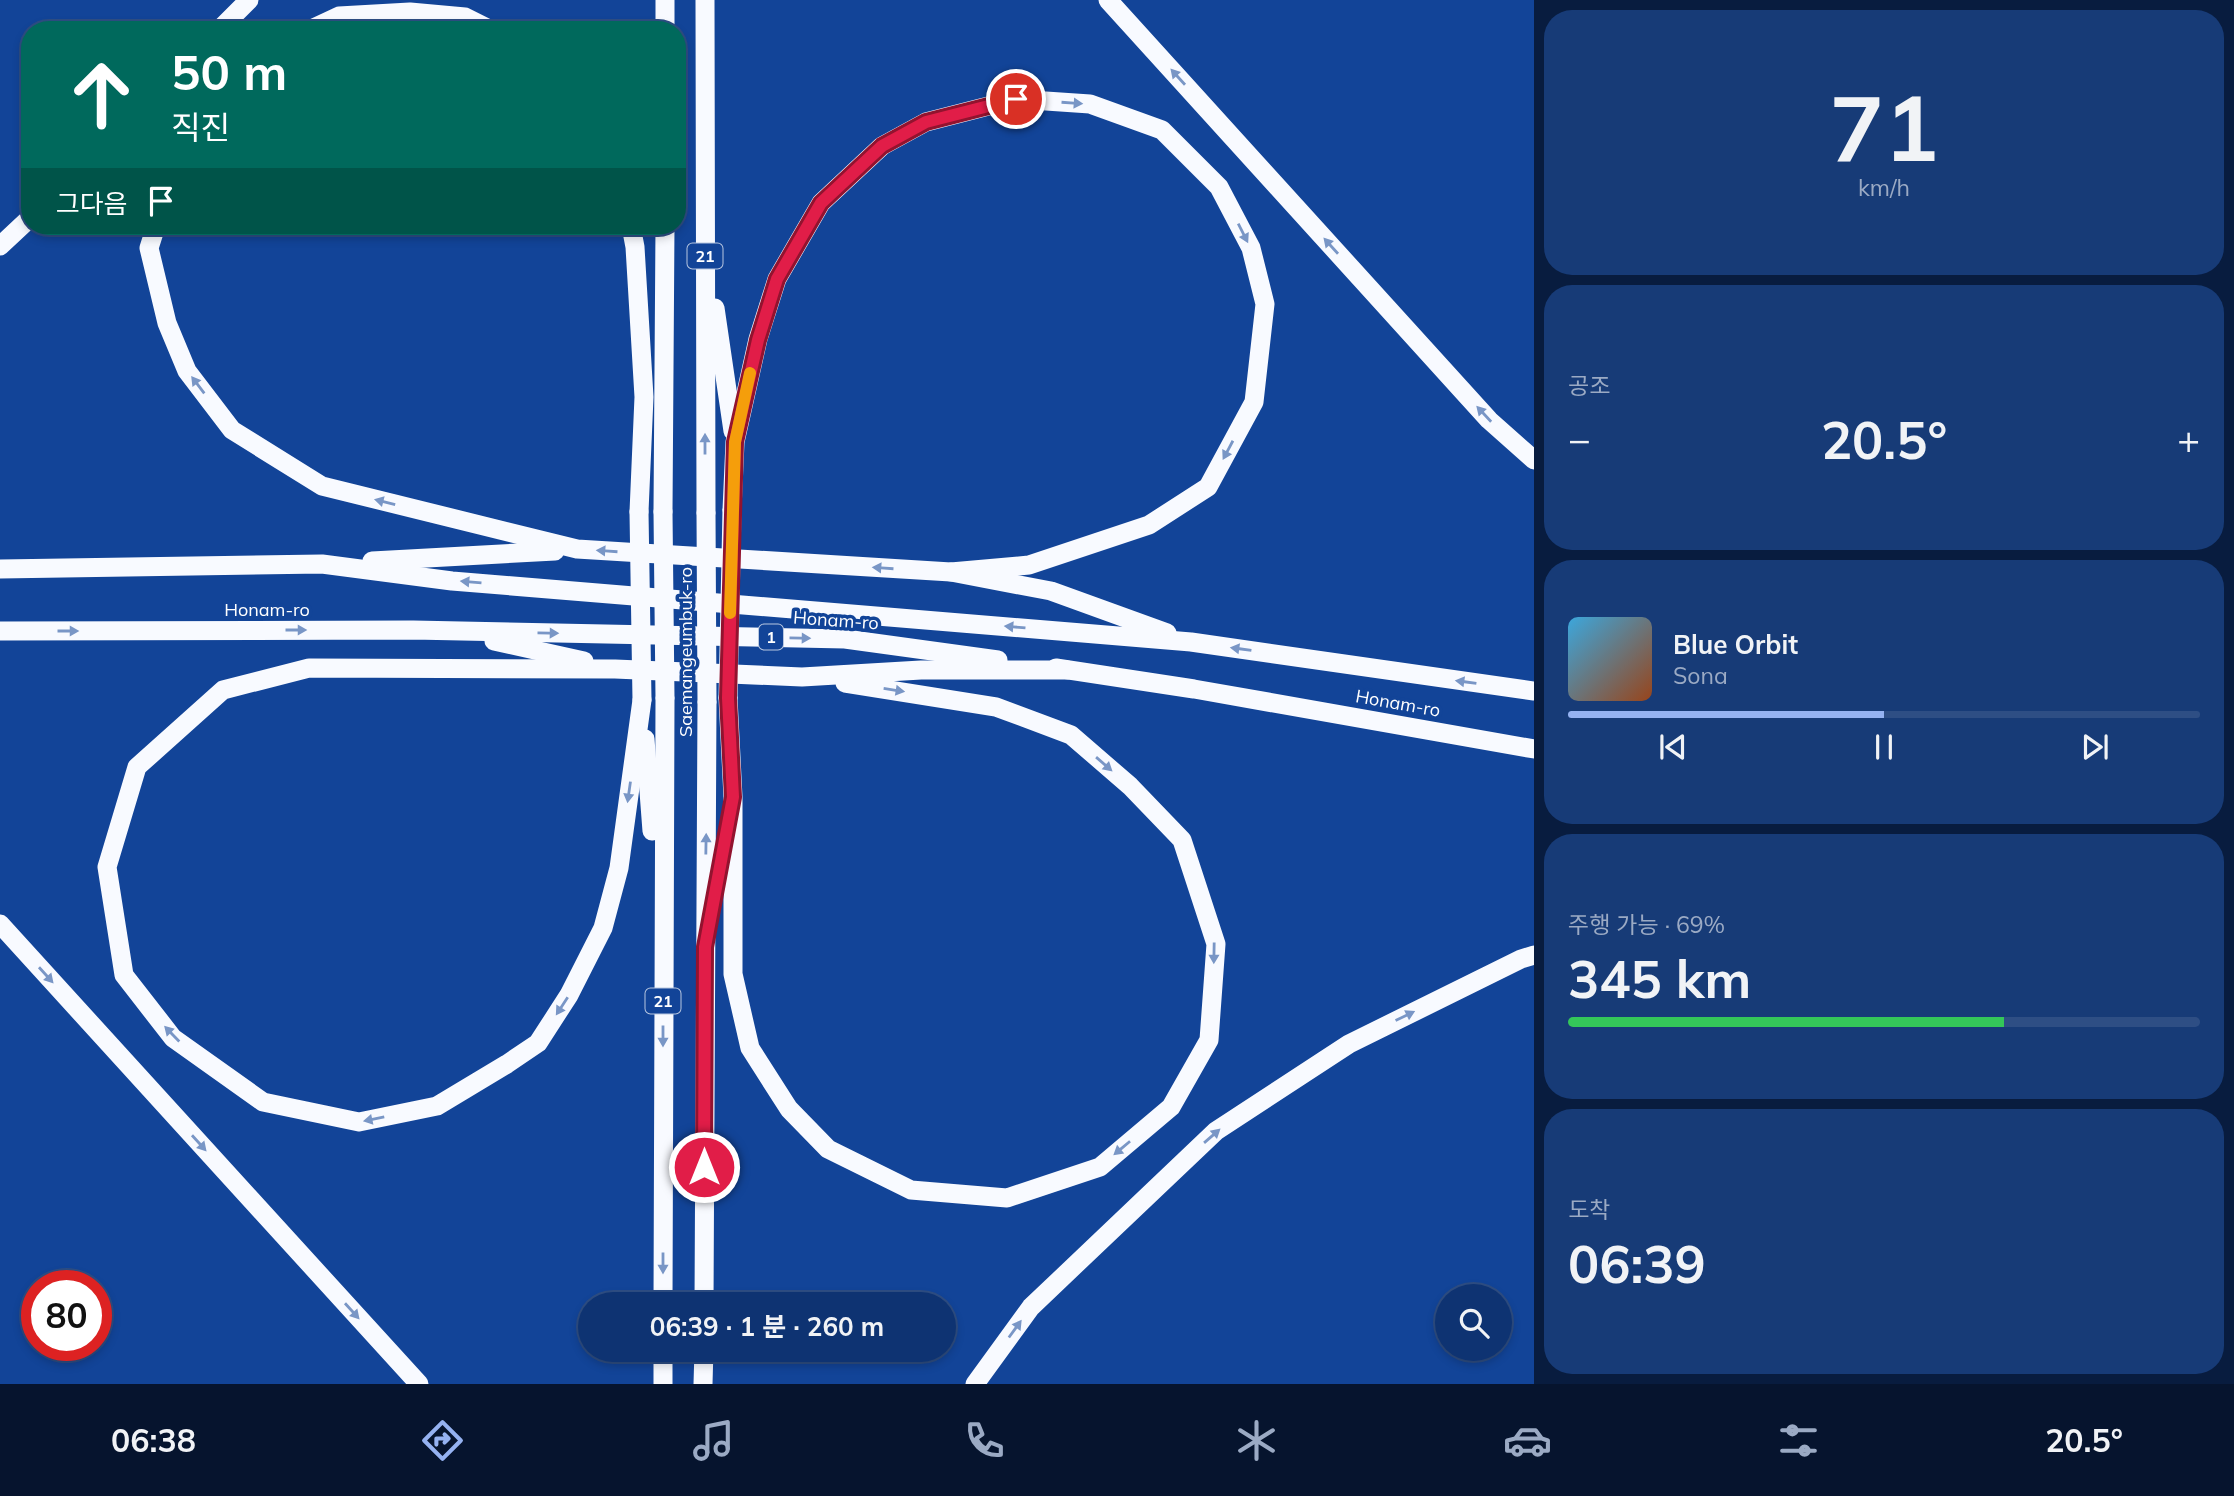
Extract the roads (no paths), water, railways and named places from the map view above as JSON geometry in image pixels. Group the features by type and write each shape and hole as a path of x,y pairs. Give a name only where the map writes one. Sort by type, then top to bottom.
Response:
{"highway":[{"path":"228,21 249,0"},
{"path":"665,0 665,21"},
{"name":"Saemangeumbuk-ro","path":"704,1292 707,702 705,0"},
{"path":"1108,0 1489,420 1534,460"},
{"path":"328,21 339,16 410,12 465,16 474,21"},
{"path":"642,700 619,868 603,929 569,995 538,1043 438,1106 359,1122 263,1102 173,1038 124,975 107,867 137,767 223,690 309,668 615,668 802,677 996,706 1071,735 1130,786 1182,841 1216,944 1209,1040 1171,1107 1100,1167 1007,1198 911,1191 828,1149 789,1109 750,1048 733,974 733,797 728,698 732,510 735,442 758,340 777,279 821,203 882,146 926,122 1016,99 1090,104 1162,130 1219,187 1251,248 1265,304 1254,402 1208,487 1149,526 1029,565 951,572"},
{"path":"0,246 21,226"},
{"path":"153,235 149,248 167,323 187,371 232,430 322,486 578,549"},
{"path":"633,235 644,397"},
{"path":"663,960 642,700 639,512 644,397 665,235"},
{"name":"Saemangeumbuk-ro","path":"663,1292 665,235"},
{"path":"705,242 735,442"},
{"path":"322,564 578,549 951,572 1051,591 1191,642"},
{"name":"Honam-ro","path":"0,569 322,564 452,580 1191,642 1534,691"},
{"path":"413,630 512,644 615,668"},
{"name":"Honam-ro","path":"0,631 413,630 845,639 1194,689 1534,749"},
{"path":"802,677 921,670 1068,670"},
{"path":"705,947 733,797"},
{"path":"0,924 419,1384"},
{"path":"975,1384 1031,1307 1216,1131 1349,1044 1534,955"},
{"path":"663,1362 663,1384"},
{"path":"704,1362 704,1384"}]}
